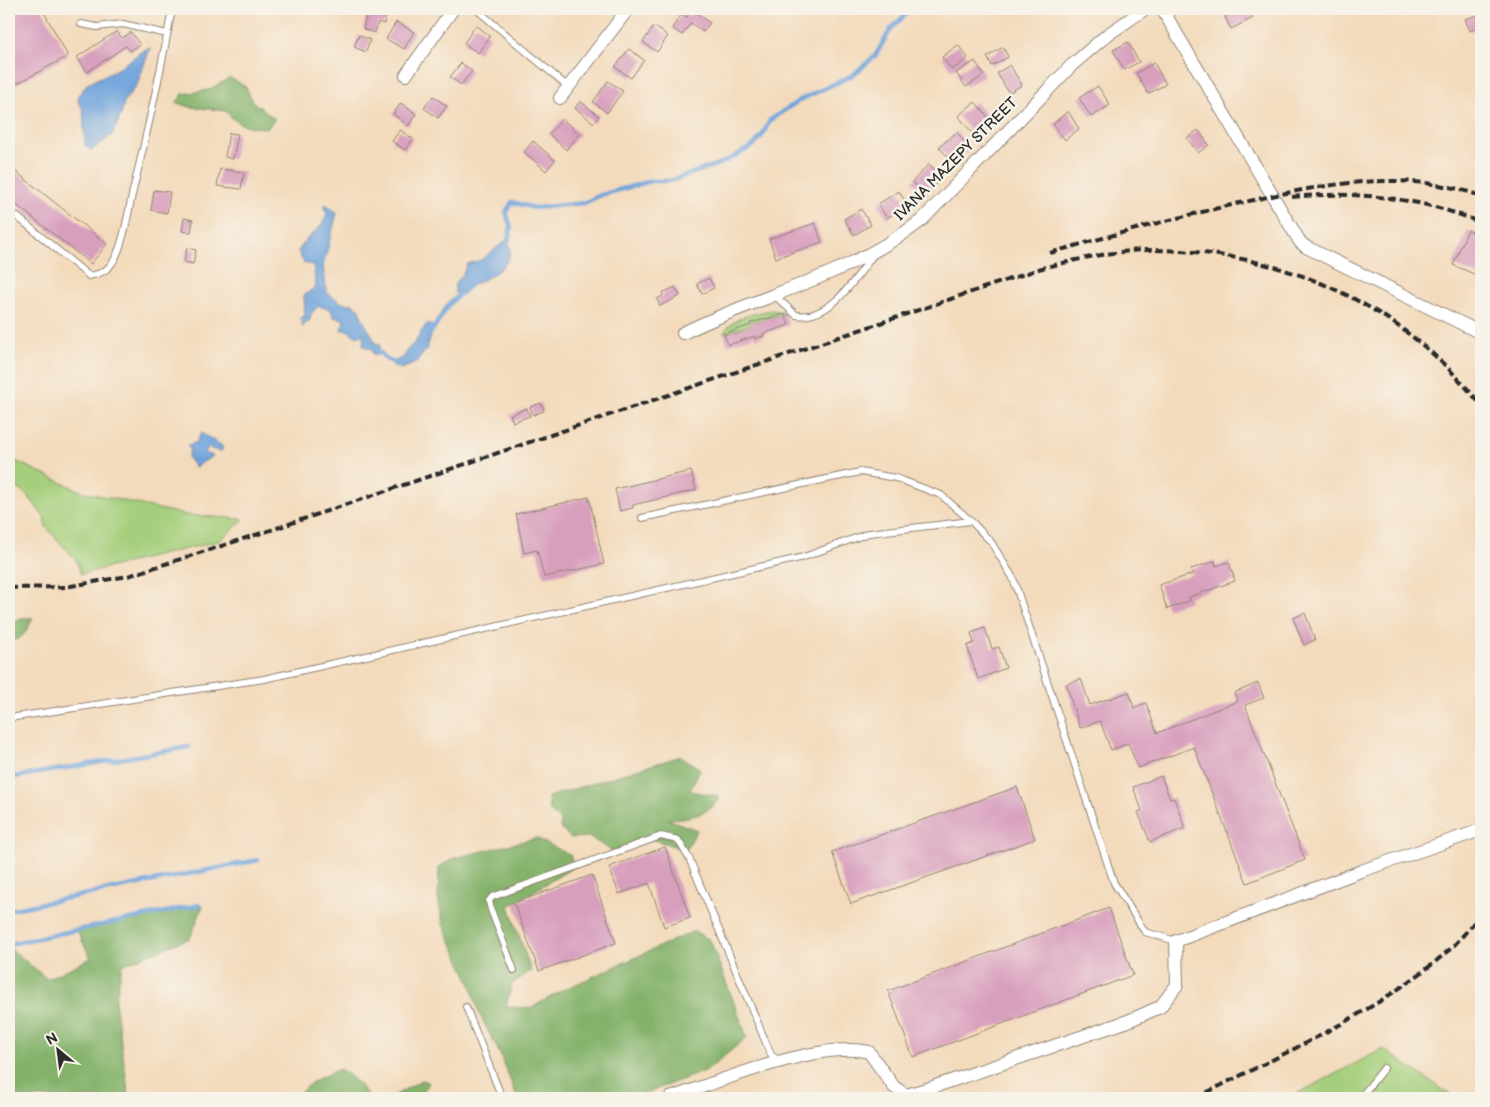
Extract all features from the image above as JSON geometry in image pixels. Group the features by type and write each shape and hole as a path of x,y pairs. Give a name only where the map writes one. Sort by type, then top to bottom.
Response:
{"street":[{"path":"406,75 453,9"},
{"path":"560,98 567,86 628,9"},
{"name":"IVANA MAZEPY STREET","path":"683,333 775,296 875,251 922,220 1072,66 1107,35 1145,9"},
{"path":"1162,9 1300,242 1306,247 1481,333"},
{"path":"670,1098 780,1061 856,1049 869,1052 894,1087 906,1095 930,1088 1128,1022 1160,1007 1177,986 1176,941 1361,871 1481,830"}],"lane":[{"path":"9,210 89,276 99,274 110,267 116,255 126,220 157,90 172,9"},
{"path":"476,9 567,86"},
{"path":"81,24 97,27 123,24 167,34"},
{"path":"775,296 796,315 814,315 824,309 851,285 875,251"},
{"path":"642,518 860,472 896,478 942,495 991,542 1013,578 1114,883 1145,932 1176,941"},
{"path":"9,718 264,679 804,557 869,534 971,521"},
{"path":"514,970 491,910 489,901 492,897 661,836 678,840 689,858 772,1056 780,1061"},
{"path":"466,1007 502,1098"},
{"path":"1360,1098 1384,1068"}],"green space":[{"path":"230,78 245,86 253,102 275,119 267,128 239,123 226,111 191,107 176,103 183,94 208,90"},
{"path":"774,310 785,313 760,321 750,322 751,325 724,333 738,319"},
{"path":"9,458 80,491 186,515 244,519 219,541 81,574 76,560 46,527 44,517 28,496 9,481"},
{"path":"24,618 33,618 25,633 18,640 9,639 9,624"},
{"path":"681,756 700,769 690,791 720,796 716,803 698,815 667,819 697,830 686,850 646,837 614,852 589,837 571,838 560,828 561,822 549,810 548,797"},
{"path":"536,838 570,855 574,867 509,906 531,971 512,984 506,1007 531,1008 563,990 694,931 710,940 747,1037 708,1070 633,1098 517,1098 500,1054 479,1013 470,982 443,924 438,898 439,867 455,858"},
{"path":"203,906 190,938 122,965 115,1002 128,1090 126,1098 9,1098 9,947 47,979 91,958 77,931"},
{"path":"1383,1049 1455,1098 1289,1098"},
{"path":"340,1069 363,1089 368,1098 299,1098 299,1094 313,1082"},
{"path":"422,1080 429,1083 420,1098 390,1098"}],"water":[{"path":"150,48 137,85 125,100 112,135 92,150 85,146 83,109 78,102 79,95 87,84 119,68 144,50"},
{"path":"326,204 337,213 323,266 327,293 342,303 353,304 360,309 362,319 375,343 380,345 378,355 374,355 371,349 363,346 364,334 357,337 347,330 341,330 344,319 333,317 331,309 318,306 311,314 310,320 302,327 303,320 299,319 305,315 304,295 316,287 313,265 304,263 298,252 305,241 324,221 327,214 324,208"},
{"path":"508,239 510,250 508,259 502,267 494,274 455,294 455,283 462,276 467,264 481,260"},
{"path":"428,323 434,327 427,348 416,363 401,369 392,365 395,361 404,357"},
{"path":"201,433 221,445 223,449 220,452 209,448 204,452 213,456 195,467 188,458 190,449 187,445 196,443"}],"building":[{"path":"9,9 42,9 68,56 9,88"},
{"path":"368,9 382,9 380,13 386,14 384,24 378,22 375,33 363,29"},
{"path":"1240,9 1248,9 1253,18 1231,29 1225,17"},
{"path":"693,10 710,23 703,32 691,23 682,35 672,28 682,14 687,17"},
{"path":"1478,15 1481,26 1470,31 1465,19"},
{"path":"396,22 414,32 404,49 386,39"},
{"path":"476,25 490,36 478,53 464,43"},
{"path":"654,26 668,36 657,52 643,42"},
{"path":"117,31 122,38 131,32 140,45 130,51 126,46 87,72 77,57"},
{"path":"359,35 370,40 366,52 354,47"},
{"path":"1128,42 1139,62 1124,70 1113,50"},
{"path":"958,45 968,58 952,70 942,57"},
{"path":"1003,47 1008,57 992,66 987,57"},
{"path":"629,49 644,60 631,78 615,67"},
{"path":"975,61 984,75 966,87 956,73"},
{"path":"461,63 472,71 461,85 450,77"},
{"path":"1154,63 1166,84 1148,94 1136,73"},
{"path":"1010,65 1022,85 1009,93 997,73"},
{"path":"608,81 623,91 607,113 593,102"},
{"path":"1098,86 1110,105 1091,117 1079,98"},
{"path":"433,96 447,106 438,118 424,108"},
{"path":"580,101 599,116 594,123 575,108"},
{"path":"975,102 989,118 984,122 988,126 976,137 958,116"},
{"path":"401,103 416,114 408,126 393,114"},
{"path":"1068,111 1079,129 1065,140 1053,124"},
{"path":"562,119 580,134 566,150 549,134"},
{"path":"400,130 413,139 405,150 392,141"},
{"path":"1198,130 1209,145 1198,153 1187,138"},
{"path":"957,132 970,149 953,163 939,147"},
{"path":"229,133 238,134 233,159 225,157"},
{"path":"533,141 555,160 546,171 524,152"},
{"path":"929,164 942,177 926,194 912,182"},
{"path":"10,167 107,244 91,264 9,199"},
{"path":"220,169 244,172 241,189 217,186"},
{"path":"154,190 170,192 167,213 151,210"},
{"path":"899,191 907,205 887,218 878,204"},
{"path":"861,209 871,225 854,235 844,219"},
{"path":"184,218 193,220 191,232 182,231"},
{"path":"815,223 822,242 776,258 769,239"},
{"path":"1468,230 1481,236 1481,277 1453,265"},
{"path":"187,248 196,250 193,264 184,262"},
{"path":"709,278 714,288 702,294 697,284"},
{"path":"675,287 680,296 660,306 657,299 663,296 662,293"},
{"path":"785,314 789,325 763,334 764,336 755,339 755,336 728,345 724,334 751,325 750,323"},
{"path":"541,403 544,411 533,415 530,407"},
{"path":"527,408 530,416 513,422 510,415"},
{"path":"691,471 696,490 633,505 633,508 620,511 615,489"},
{"path":"589,497 604,564 544,577 537,550 524,553 516,514"},
{"path":"1215,561 1216,566 1229,562 1235,581 1189,597 1190,601 1167,609 1159,585 1193,574 1191,569"},
{"path":"1305,613 1315,640 1304,645 1293,618"},
{"path":"985,628 992,649 999,647 1006,668 978,679 967,646 974,643 971,633"},
{"path":"1081,679 1090,705 1129,692 1134,708 1146,703 1157,733 1238,701 1234,693 1258,683 1264,698 1245,705 1305,860 1247,883 1194,747 1138,768 1128,743 1111,750 1100,721 1080,728 1066,684"},
{"path":"1161,776 1170,799 1174,798 1185,828 1150,842 1138,812 1142,810 1133,787"},
{"path":"1017,787 1035,839 851,904 832,852"},
{"path":"665,847 690,918 664,927 649,883 619,894 609,867"},
{"path":"592,875 616,943 539,971 514,903"},
{"path":"1109,908 1133,975 913,1057 888,991"}],"waterway":[{"path":"507,245 511,228 506,212 512,202 534,208 584,203 601,195 651,181 670,181 724,162 753,146 762,136 770,120 800,100 853,75 875,56 891,29 911,9"},
{"path":"430,334 449,304 471,284"},
{"path":"376,348 387,360 398,364"},
{"path":"9,778 189,747"},
{"path":"9,910 258,860"},
{"path":"9,944 199,905"}],"railway":[{"path":"1050,253 1205,211 1290,192 1322,187 1386,181 1418,182 1449,187 1481,196"},
{"path":"1292,197 1341,195 1388,198 1435,207 1481,223"},
{"path":"9,588 65,587 128,576 277,528 1042,268 1120,252 1146,250 1195,252 1243,259 1289,271 1332,288 1374,310 1412,337 1448,368 1481,405"},
{"path":"1196,1098 1294,1049 1390,995 1448,951 1481,914"}]}
